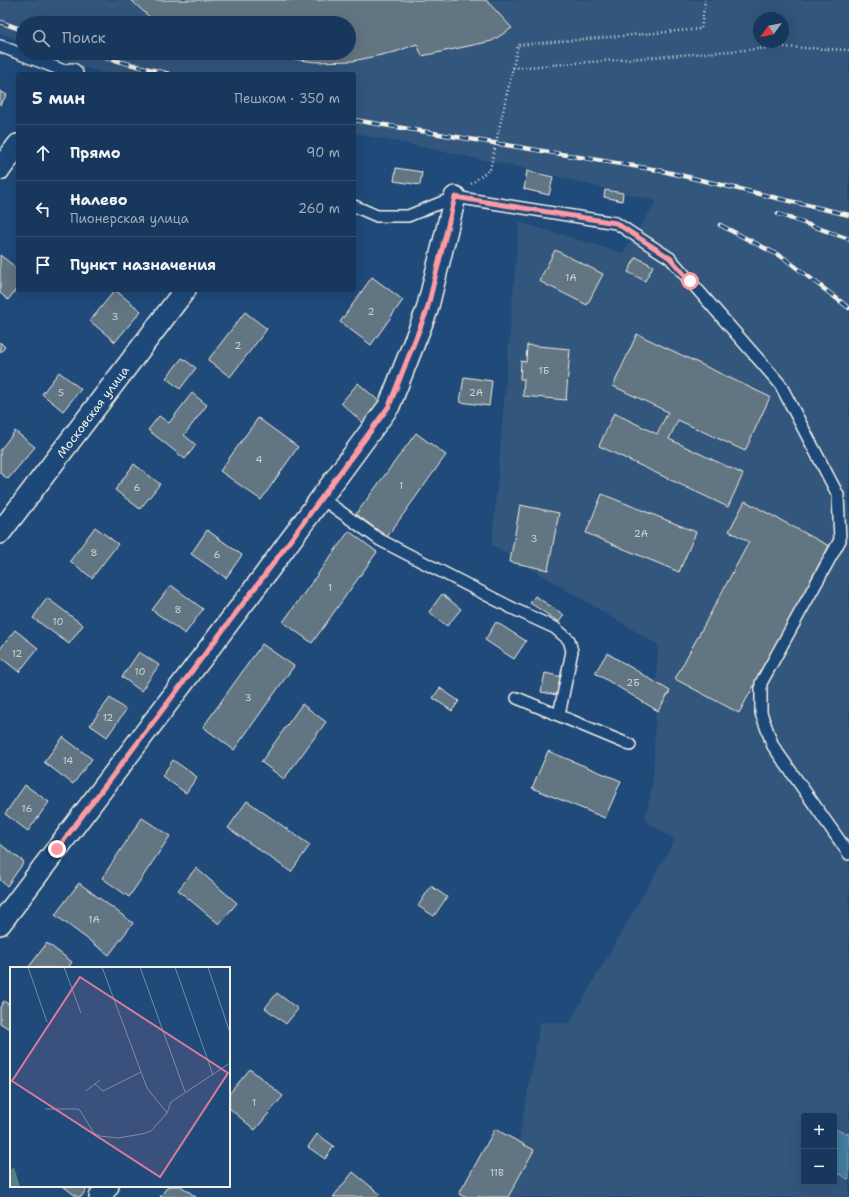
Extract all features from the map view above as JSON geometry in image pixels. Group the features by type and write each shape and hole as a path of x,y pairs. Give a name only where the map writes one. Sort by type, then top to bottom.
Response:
{"street":[{"path":"0,169 16,148"},
{"path":"0,924 389,406 427,310 455,197"},
{"name":"Московская улица","path":"0,533 183,292"},
{"path":"100,1197 107,1187"}],"lane":[{"path":"0,46 16,52"},
{"path":"36,60 67,72"},
{"path":"356,207 377,216 408,216 455,197 616,223 670,258 780,384 838,495 840,540 762,683 761,713 773,746 849,854"},
{"path":"321,498 380,540 514,609 555,628 568,640 572,651 559,715"},
{"path":"517,698 630,745"}],"path":[{"path":"455,197 490,169 518,45 701,29 705,0"},
{"path":"513,68 783,47 849,50"}],"shaded area":[{"path":"0,0 849,0 849,1197 509,1197 540,1022 569,1023 675,840 645,821 653,779 658,645 492,545 519,222 623,253 657,201 518,167 356,133 356,72 102,72 89,69 67,60 356,60 356,16 16,16 16,39 0,33"},
{"path":"837,1130 849,1134 849,1180 837,1174"}],"building":[{"path":"131,0 486,0 512,28 492,41 422,56 417,44 395,52 353,61 315,62 301,60 356,60 356,16 148,16"},
{"path":"0,91 7,95 0,105"},
{"path":"396,168 422,172 420,185 394,181"},
{"path":"527,171 553,177 549,195 524,189"},
{"path":"605,190 623,193 622,201 604,197"},
{"path":"555,250 603,274 587,305 539,281"},
{"path":"0,255 16,267 16,290 8,300 0,293"},
{"path":"636,257 653,266 645,281 628,272"},
{"path":"372,277 403,300 371,345 340,322"},
{"path":"113,292 117,292 141,311 115,342 90,321"},
{"path":"245,312 267,329 230,377 208,360"},
{"path":"637,334 770,397 745,451 678,420 669,439 743,474 728,507 599,446 614,413 657,434 668,412 613,386"},
{"path":"0,342 5,347 0,353"},
{"path":"527,345 570,349 566,400 523,396 524,379 520,379 521,361 526,362"},
{"path":"182,358 196,368 180,389 166,378"},
{"path":"59,372 81,389 63,411 42,394"},
{"path":"464,377 492,381 489,406 460,402"},
{"path":"358,383 380,402 363,423 341,403"},
{"path":"192,393 207,405 184,435 196,445 185,459 148,430 159,416 169,423"},
{"path":"258,418 298,447 261,500 220,471"},
{"path":"15,431 35,447 8,479 0,473 0,450"},
{"path":"416,433 446,455 387,537 356,514"},
{"path":"134,464 160,484 140,509 115,490"},
{"path":"602,494 696,532 679,572 586,533"},
{"path":"745,501 829,546 739,713 675,679 749,542 729,531"},
{"path":"520,505 559,513 548,570 510,562"},
{"path":"95,527 118,544 92,578 70,561"},
{"path":"207,530 242,555 226,578 191,554"},
{"path":"349,531 377,552 312,643 283,622"},
{"path":"171,585 203,609 185,634 152,610"},
{"path":"442,594 461,609 447,626 429,612"},
{"path":"535,596 564,615 559,622 530,603"},
{"path":"47,598 83,625 69,644 33,618"},
{"path":"496,622 526,641 514,659 485,640"},
{"path":"15,630 38,648 19,672 0,657 0,649"},
{"path":"262,644 294,666 234,750 203,727"},
{"path":"139,652 159,665 141,691 122,677"},
{"path":"607,653 670,691 658,711 595,673"},
{"path":"545,673 562,677 557,695 541,692"},
{"path":"440,688 459,701 452,711 433,698"},
{"path":"110,698 126,710 107,737 90,725"},
{"path":"302,704 326,722 284,779 261,762"},
{"path":"63,737 92,759 73,784 44,762"},
{"path":"548,751 621,781 605,818 532,788"},
{"path":"173,760 197,777 186,793 162,776"},
{"path":"25,785 49,802 28,831 5,814"},
{"path":"247,801 310,845 291,872 228,828"},
{"path":"142,818 170,836 129,897 102,878"},
{"path":"0,844 24,862 7,886 0,880"},
{"path":"196,868 237,903 219,924 178,890"},
{"path":"79,883 133,923 109,955 55,915"},
{"path":"431,886 447,897 434,916 418,906"},
{"path":"47,943 72,962 69,967 29,967"},
{"path":"277,993 298,1009 286,1024 265,1008"},
{"path":"4,1001 10,1005 10,1029 0,1023 0,1007"},
{"path":"250,1069 283,1096 255,1130 230,1109 230,1093"},
{"path":"495,1129 534,1150 508,1197 464,1197 459,1194"},
{"path":"317,1134 334,1146 325,1159 308,1147"},
{"path":"353,1172 380,1194 377,1197 333,1197"},
{"path":"64,1187 88,1187 81,1197 77,1197"},
{"path":"167,1187 182,1187 196,1197 160,1197"}],"railway":[{"path":"0,22 16,28"},
{"path":"114,60 161,72"},
{"path":"356,120 658,170 849,215"},
{"path":"778,214 849,239"},
{"path":"720,225 784,258 849,308"}],"route":[{"path":"57,849 264,576 389,406 427,310 455,197 616,223 670,258 690,281"}]}
